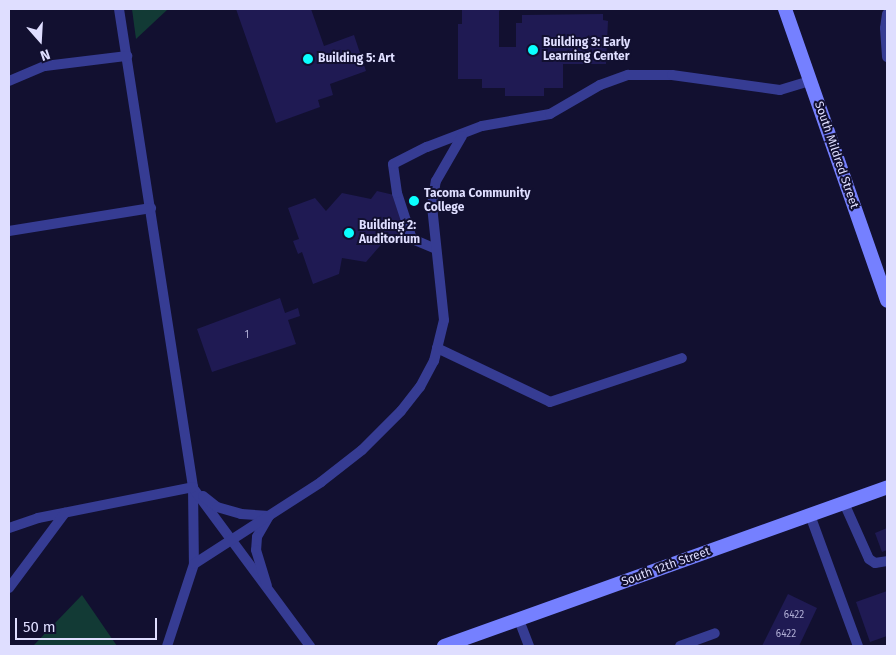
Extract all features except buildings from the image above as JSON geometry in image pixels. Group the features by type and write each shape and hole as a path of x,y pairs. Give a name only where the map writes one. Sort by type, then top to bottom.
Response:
{"main road":[{"name":"South Mildred Street","path":"785,9 887,302"},
{"name":"South 12th Street","path":"444,646 887,487"}],"lane":[{"path":"119,9 193,487 194,564 167,646"},
{"path":"887,14 884,28 887,58"},
{"path":"9,81 20,80 45,66 127,56"},
{"path":"436,248 412,239 397,193 393,164 427,147 462,136 471,130 550,114 600,85 628,76 672,75 780,90 810,81"},
{"path":"194,564 270,516 355,455 401,411 420,387 437,348 444,320 432,205 436,181 462,136"},
{"path":"9,231 151,208"},
{"path":"437,348 550,402 682,358"},
{"path":"9,528 65,513 193,487"},
{"path":"193,487 217,507 241,514 270,516"},
{"path":"193,487 230,542 310,646"},
{"path":"844,503 869,559 875,563 887,561"},
{"path":"9,588 65,513"},
{"path":"810,515 858,646"},
{"path":"270,516 257,537 256,550 271,595"},
{"path":"9,568 16,577"},
{"path":"519,620 529,646"},
{"path":"680,646 715,633"}],"green space":[{"path":"132,9 168,9 136,39"},
{"path":"82,595 117,646 33,646"}],"place":[{"name":"Building 3: Early Learning Center","path":"533,50"},
{"name":"Building 5: Art","path":"308,59"},
{"name":"Tacoma Community College","path":"414,201"},
{"name":"Building 2: Auditorium","path":"349,233"}]}
